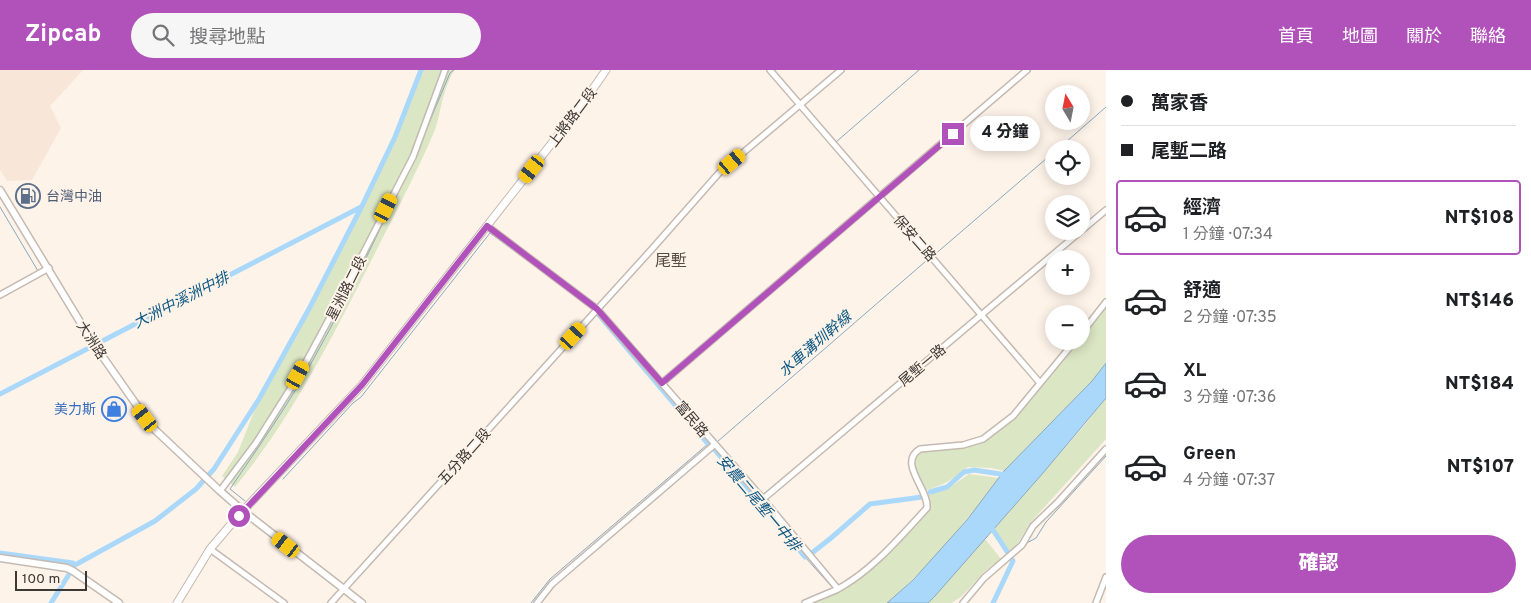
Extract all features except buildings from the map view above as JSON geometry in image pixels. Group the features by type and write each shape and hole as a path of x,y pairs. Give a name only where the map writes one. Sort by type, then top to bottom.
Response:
{"main road":[{"name":"上將路二段","path":"177,603 210,549 243,511 362,385 582,106 606,70"}],"street":[{"name":"星洲路二段","path":"220,491 256,443 298,375 334,310 412,157 445,70"},
{"name":"保安二路","path":"770,70 1040,383"},
{"name":"五分路二段","path":"331,603 719,173 841,70"},
{"path":"662,383 1027,70"},
{"name":"大洲路","path":"0,190 91,340 132,400 152,427 220,491"},
{"name":"尾塹一路","path":"1090,223 1106,210"},
{"name":"富民路","path":"487,226 597,309 763,499 838,589"},
{"name":"尾塹一路","path":"763,499 1070,240"},
{"path":"0,295 48,268"},
{"path":"1090,322 1106,302"},
{"path":"805,603 838,589 862,573 927,508 928,501 913,472 911,461 914,453 920,449 963,445 983,439 1013,416 1068,350"},
{"path":"537,603 552,584 714,444"},
{"path":"963,603 984,578 1022,545 1033,526 1058,502 1106,449"},
{"path":"220,491 362,603"},
{"path":"210,549 284,603"},
{"path":"0,558 67,568 119,603"},
{"path":"1096,603 1106,577"}],"shaded area":[{"path":"0,70 83,70 50,106 61,128 32,180 7,181 0,170"}],"green space":[{"path":"421,70 454,70 446,88 436,127 427,149 355,293 308,380 255,462 235,487 222,476 238,452 259,399 310,307 362,206 395,137"},
{"path":"1106,302 1106,363 1092,381 1004,471 991,468 968,467 948,482 924,491 913,473 914,453 983,439 1013,416 1068,350 1090,350 1090,322"},
{"path":"1106,398 1106,439 1031,522 1015,547 1007,554 991,532"},
{"path":"969,474 999,478 946,544 887,603 805,603 838,589 862,573 927,508 926,496 953,485"},
{"path":"984,540 1001,559 985,571 962,596 952,603 928,603"}],"water":[{"path":"1106,363 1106,398 935,596 928,603 887,603 913,580 967,520 1004,471 1092,381"}],"waterway":[{"path":"0,553 73,563 75,565 155,521 196,489 214,469 259,399 310,307 395,137 421,70"},
{"path":"418,149 450,73 454,70"},
{"path":"836,142 919,70"},
{"path":"1068,140 1106,107"},
{"path":"933,256 1045,160"},
{"path":"245,501 230,489 274,425 304,375 347,295 399,189"},
{"path":"0,207 38,271"},
{"name":"大洲中溪洲中排","path":"0,394 361,207"},
{"path":"283,479 353,403 361,397 490,233 558,283"},
{"name":"水車溝圳幹線","path":"717,442 926,261"},
{"path":"0,292 32,274"},
{"path":"598,314 708,444"},
{"path":"531,603 550,579 708,444"},
{"name":"安農二尾塹一中排","path":"714,449 805,557"},
{"name":"水車溝圳幹線","path":"575,567 713,450"},
{"path":"1025,544 1036,538 1046,522 1106,456"},
{"name":"安農二尾塹一中排","path":"930,492 947,487 964,472 974,470 1007,475"},
{"name":"安農二尾塹一中排","path":"812,553 870,504 922,497"},
{"path":"990,525 1013,561 993,603"},
{"path":"805,557 832,587"},
{"path":"51,603 73,568"}],"place":[{"name":"台灣中油","path":"28,196"},
{"name":"美力斯","path":"114,409"}],"district":[{"name":"尾塹","path":"671,260"}],"route":[{"path":"239,516 362,385 487,226 597,309 662,383 953,134"}]}
